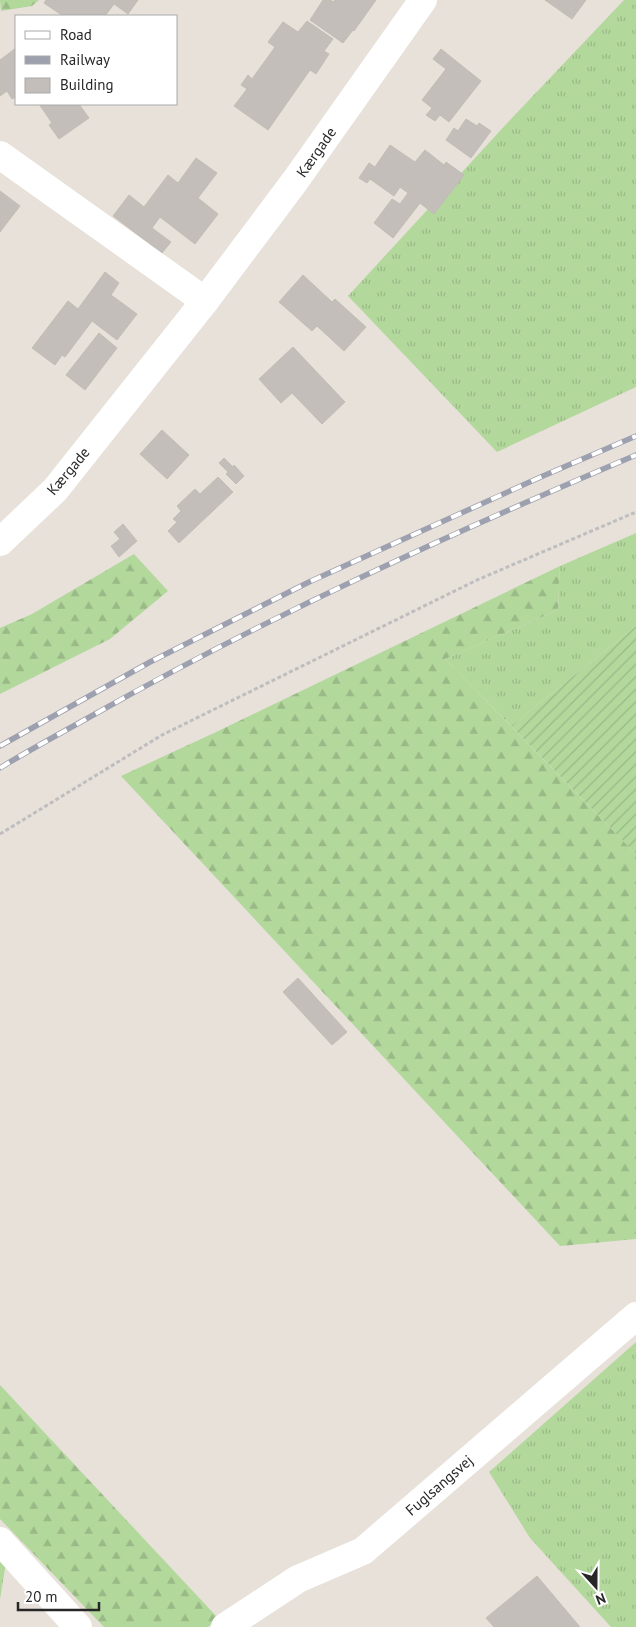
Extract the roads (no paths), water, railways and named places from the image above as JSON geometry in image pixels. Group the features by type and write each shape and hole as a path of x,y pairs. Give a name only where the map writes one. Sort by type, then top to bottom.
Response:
{"street":[{"name":"Kærgade","path":"0,542 55,490 205,301 295,181 423,0"},
{"path":"0,154 205,301"},
{"name":"Fuglsangsvej","path":"225,1627 298,1578 363,1551 636,1316"},
{"path":"0,1540 78,1627"}],"railway":[{"path":"0,746 150,662 309,582 636,436"},
{"path":"0,768 161,678 294,610 430,545 636,455"}]}
